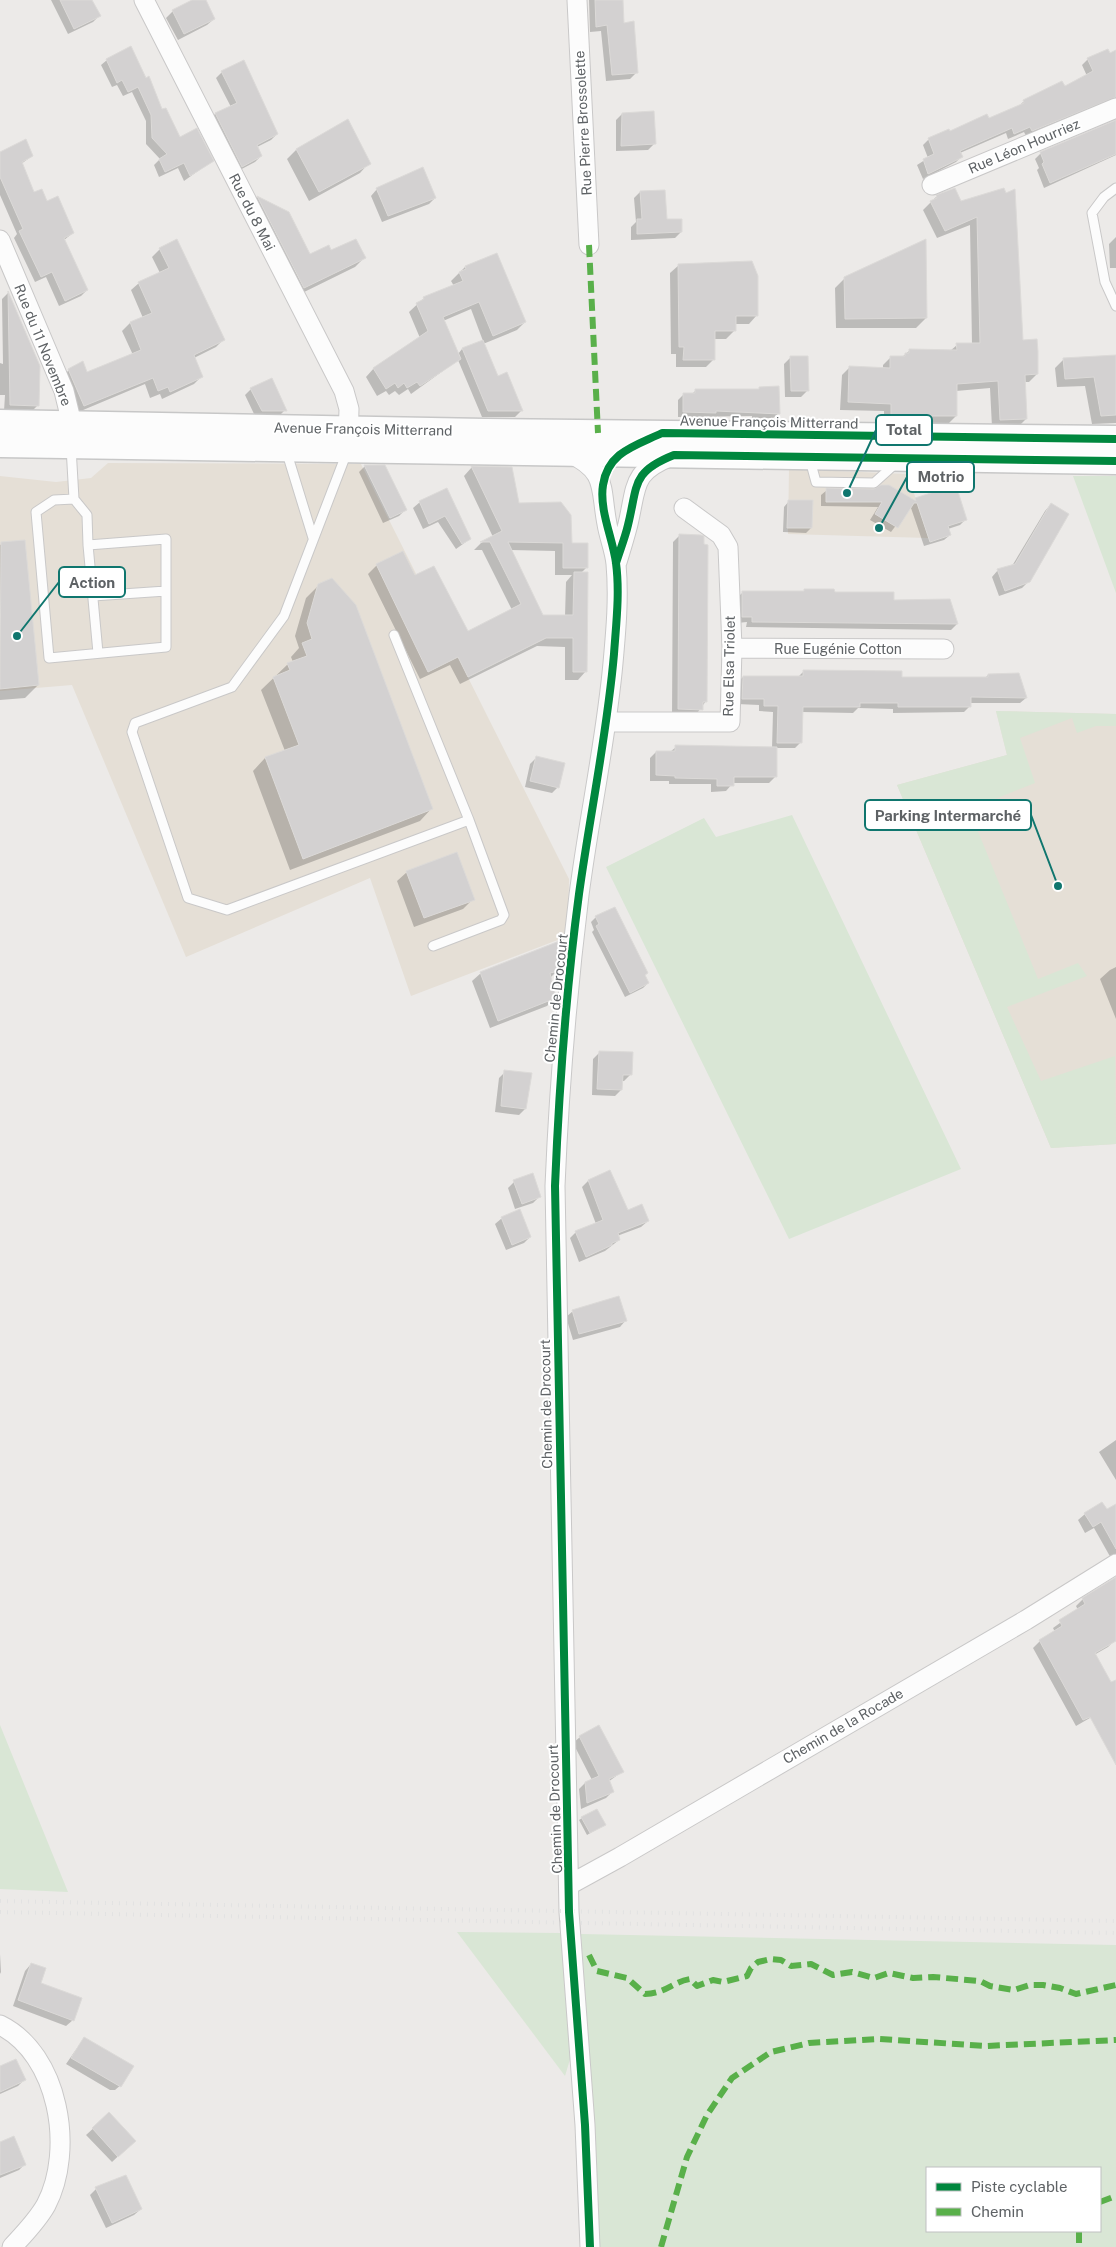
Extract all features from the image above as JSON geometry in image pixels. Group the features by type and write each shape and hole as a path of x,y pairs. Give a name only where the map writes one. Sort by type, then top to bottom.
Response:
{"main road":[{"name":"Avenue François Mitterrand","path":"0,422 71,434 285,448 348,438 568,453 618,454 668,444 810,457 1116,461"},
{"name":"Avenue François Mitterrand","path":"0,444 71,434 668,444 1116,439"}],"street":[{"name":"Rue du 8 Mai","path":"144,0 344,391 349,409 348,438"},
{"name":"Rue Pierre Brossolette","path":"577,0 589,245"},
{"name":"Rue Léon Hourriez","path":"932,185 1116,108"},
{"name":"Rue du 11 Novembre","path":"0,240 64,391 71,434"},
{"path":"635,487 668,444"},
{"name":"Chemin de Drocourt","path":"568,453 581,459 594,469 603,486 607,524 616,563 617,613 607,722 579,894 559,1104 555,1186 570,1923 585,2125 590,2247"},
{"path":"618,454 630,471 635,487"},
{"name":"Chemin de Drocourt","path":"603,486 608,469 618,454"},
{"name":"Chemin de Drocourt","path":"616,563 628,525 635,487"},
{"name":"Rue Elsa Triolet","path":"607,722 730,722 732,648 728,547 721,535 684,508"},
{"name":"Rue Eugénie Cotton","path":"732,648 944,649"},
{"name":"Chemin de la Rocade","path":"569,1885 620,1858 1026,1620 1116,1564"},
{"path":"0,2025 10,2030 26,2044 42,2067 56,2100 60,2135 59,2158 46,2205 29,2229 12,2247"}],"lane":[{"path":"1116,188 1096,205 1092,213 1092,220 1105,282 1116,306"},
{"path":"71,434 74,498 87,515 98,653"},
{"path":"348,438 314,538 284,616 232,687 135,723 132,732 188,898 227,910 469,820"},
{"path":"285,448 314,538"},
{"path":"74,498 54,500 36,512 49,658 166,647 166,539 88,545"},
{"path":"93,596 166,591"},
{"path":"394,636 469,820 504,915 501,920 433,946"}],"shaded area":[{"path":"108,463 361,464 569,879 568,936 411,996 370,878 186,957 72,685 0,691 0,476 56,482 91,478"},
{"path":"789,469 908,474 928,538 788,534"},
{"path":"996,711 1116,714 1116,1144 1051,1148 897,785 1007,755"}],"green space":[{"path":"1073,476 1116,476 1116,593"},
{"path":"996,711 1116,714 1116,726 1096,726 1077,733 1072,718 1020,738 1035,783 990,801 996,815 975,824 1038,979 1078,963 1087,976 1007,1007 1041,1081 1115,1056 1116,1144 1051,1148 897,785 1007,755"},
{"path":"792,815 961,1169 789,1239 606,867 704,818 716,837"},
{"path":"0,1725 68,1892 0,1889"},
{"path":"457,1932 561,1933 571,2056 565,2076"},
{"path":"581,1934 1116,1945 1116,2247 598,2247 596,2148"}],"building":[{"path":"60,0 92,0 101,16 74,29"},
{"path":"192,0 206,0 215,19 184,34 172,10"},
{"path":"595,0 623,0 624,23 634,21 638,73 612,75 607,25 596,27"},
{"path":"131,46 146,78 149,76 162,109 166,108 180,137 197,128 214,161 190,176 184,163 165,172 159,159 167,154 152,138 151,115 138,87 128,92 122,80 117,83 106,59"},
{"path":"1108,49 1110,53 1116,50 1116,97 1032,131 1030,127 1014,134 1012,128 960,151 963,157 928,174 923,159 934,154 928,138 949,129 950,131 987,114 989,118 1024,103 1023,100 1062,81 1065,86 1093,71 1087,58"},
{"path":"244,60 278,134 257,145 262,156 242,167 215,113 237,103 221,71"},
{"path":"654,111 656,144 621,146 622,113"},
{"path":"348,119 371,164 319,192 296,149"},
{"path":"1116,120 1116,154 1050,183 1042,164 1044,162 1040,152"},
{"path":"26,139 33,156 22,162 34,192 42,189 47,201 58,196 74,233 64,238 88,290 65,301 52,272 41,277 19,231 23,229 0,177 0,152"},
{"path":"423,167 436,198 388,216 376,188"},
{"path":"955,188 961,201 1004,188 1006,193 1015,189 1023,340 1037,339 1038,352 1038,374 1025,375 1027,419 1000,420 998,381 957,384 957,416 891,416 891,404 848,402 849,366 890,368 890,356 905,356 905,353 909,353 909,349 957,350 956,343 980,343 977,217 945,231 930,201 937,198 936,195"},
{"path":"665,190 667,219 682,219 682,232 637,234 637,219 642,219 640,191"},
{"path":"257,196 289,212 310,254 329,245 331,250 356,239 366,258 304,288"},
{"path":"177,239 225,340 194,355 203,377 170,392 168,387 158,391 153,378 84,406 68,369 83,361 87,372 141,350 130,322 152,313 138,282 169,268 159,248"},
{"path":"926,239 927,318 845,319 844,277"},
{"path":"497,253 526,322 493,336 479,302 443,317 461,359 420,386 417,382 407,388 404,383 398,388 395,383 386,389 373,368 428,331 416,303 424,299 423,297 463,281 459,272 466,269 465,266"},
{"path":"752,261 758,276 758,316 736,316 736,331 715,331 715,360 683,360 684,347 679,347 678,264"},
{"path":"8,291 40,366 39,406 10,405"},
{"path":"483,340 498,376 507,372 523,411 488,411 462,348"},
{"path":"1116,355 1116,415 1101,416 1094,377 1065,379 1063,358"},
{"path":"790,356 808,356 809,391 791,391"},
{"path":"272,378 287,411 262,411 250,388"},
{"path":"779,386 780,414 716,411 716,413 683,412 683,393 695,393 695,389 759,389 759,387"},
{"path":"364,465 385,465 407,510 390,518"},
{"path":"471,466 512,467 519,503 561,502 571,515 572,543 588,543 588,568 563,568 563,543 508,542 543,615 573,615 574,572 588,572 587,672 573,672 573,638 546,638 468,677 458,657 428,672 376,564 403,551 415,575 434,566 468,631 521,604 490,542 480,542 502,531"},
{"path":"881,485 889,485 916,501 915,498 956,485 967,520 948,526 951,535 930,542 917,503 914,503 898,528 875,514 882,502 826,502 826,488 874,489"},
{"path":"447,488 471,539 462,544 445,516 429,524 419,501"},
{"path":"788,500 813,500 812,528 787,528"},
{"path":"1051,503 1069,514 1030,582 1005,591 997,569 1015,564"},
{"path":"679,534 704,536 704,544 708,545 707,702 703,702 703,710 678,709"},
{"path":"25,540 39,685 0,689 1,542"},
{"path":"332,578 356,605 433,809 303,859 265,757 299,745 273,677 290,670 287,663 307,656 302,643 312,639 307,623 318,584"},
{"path":"804,589 834,589 835,592 894,592 894,600 950,599 958,624 752,622 752,617 742,617 742,591 804,591"},
{"path":"803,670 902,671 902,677 988,677 988,674 1019,673 1027,698 971,697 971,707 898,707 898,703 860,703 860,707 803,707 802,743 777,743 778,706 764,706 764,699 742,699 743,676 803,676"},
{"path":"675,745 777,747 777,777 734,777 734,786 717,786 717,779 675,778 675,776 656,775 656,751 675,751"},
{"path":"536,756 565,763 559,788 530,781"},
{"path":"457,852 475,900 424,918 406,871"},
{"path":"615,907 648,973 645,975 649,983 630,993 596,926 599,924 595,916"},
{"path":"562,940 559,971 550,973 556,998 498,1021 480,972"},
{"path":"599,1051 633,1052 632,1075 623,1075 622,1090 597,1089"},
{"path":"504,1070 532,1073 526,1109 501,1106"},
{"path":"610,1170 628,1210 642,1204 649,1221 618,1233 620,1240 586,1257 575,1231 603,1220 588,1180"},
{"path":"533,1173 541,1197 522,1204 513,1180"},
{"path":"520,1209 531,1237 512,1245 501,1217"},
{"path":"619,1296 627,1321 579,1334 572,1310"},
{"path":"1102,1502 1107,1509 1116,1504 1116,1549 1101,1522 1093,1527 1084,1513"},
{"path":"1116,1577 1116,1641 1095,1653 1111,1682 1116,1680 1116,1765 1090,1717 1083,1720 1039,1640 1062,1626 1059,1620 1085,1604 1082,1598"},
{"path":"599,1725 624,1772 609,1779 614,1792 587,1803 585,1782 599,1776 579,1736"},
{"path":"597,1809 606,1825 590,1833 581,1817"},
{"path":"31,1963 46,1968 41,1983 82,1998 74,2021 18,2000"},
{"path":"84,2037 134,2066 121,2087 71,2058"},
{"path":"16,2059 26,2080 0,2092 0,2066"},
{"path":"109,2112 136,2141 118,2157 92,2128"},
{"path":"14,2136 26,2165 0,2175 0,2142"},
{"path":"126,2175 142,2209 112,2223 95,2187"}],"railway":[{"path":"0,1901 1116,1921"},
{"path":"0,1912 1116,1933"}],"marked path":[{"path":"589,245 598,433"},
{"path":"589,1955 597,1971 627,1978 645,1994 659,1992 684,1980 690,1979 697,1986 713,1980 723,1982 747,1976 751,1968 758,1962 771,1959 781,1960 791,1966 811,1964 833,1975 852,1972 874,1978 889,1973 913,1978 933,1977 980,1981 990,1986 1014,1990 1030,1985 1043,1985 1060,1988 1076,1994 1116,1985"},
{"path":"661,2247 687,2157 707,2115 732,2078 771,2052 809,2043 879,2039 986,2046 1116,2040"},
{"path":"1101,2202 1116,2196"},
{"path":"1079,2232 1079,2247"}],"cycle path":[{"path":"590,2247 585,2125 569,1912 555,1186 570,966 579,894 607,714 617,620 618,586 616,563 602,495 606,474 617,457 633,446 662,433 1116,439"},
{"path":"616,563 627,530 639,481 650,467 674,455 1116,461"}],"place":[{"name":"Total","path":"847,493"},
{"name":"Motrio","path":"879,528"},
{"name":"Action","path":"17,636"},
{"name":"Parking Intermarché","path":"1058,886"}]}
